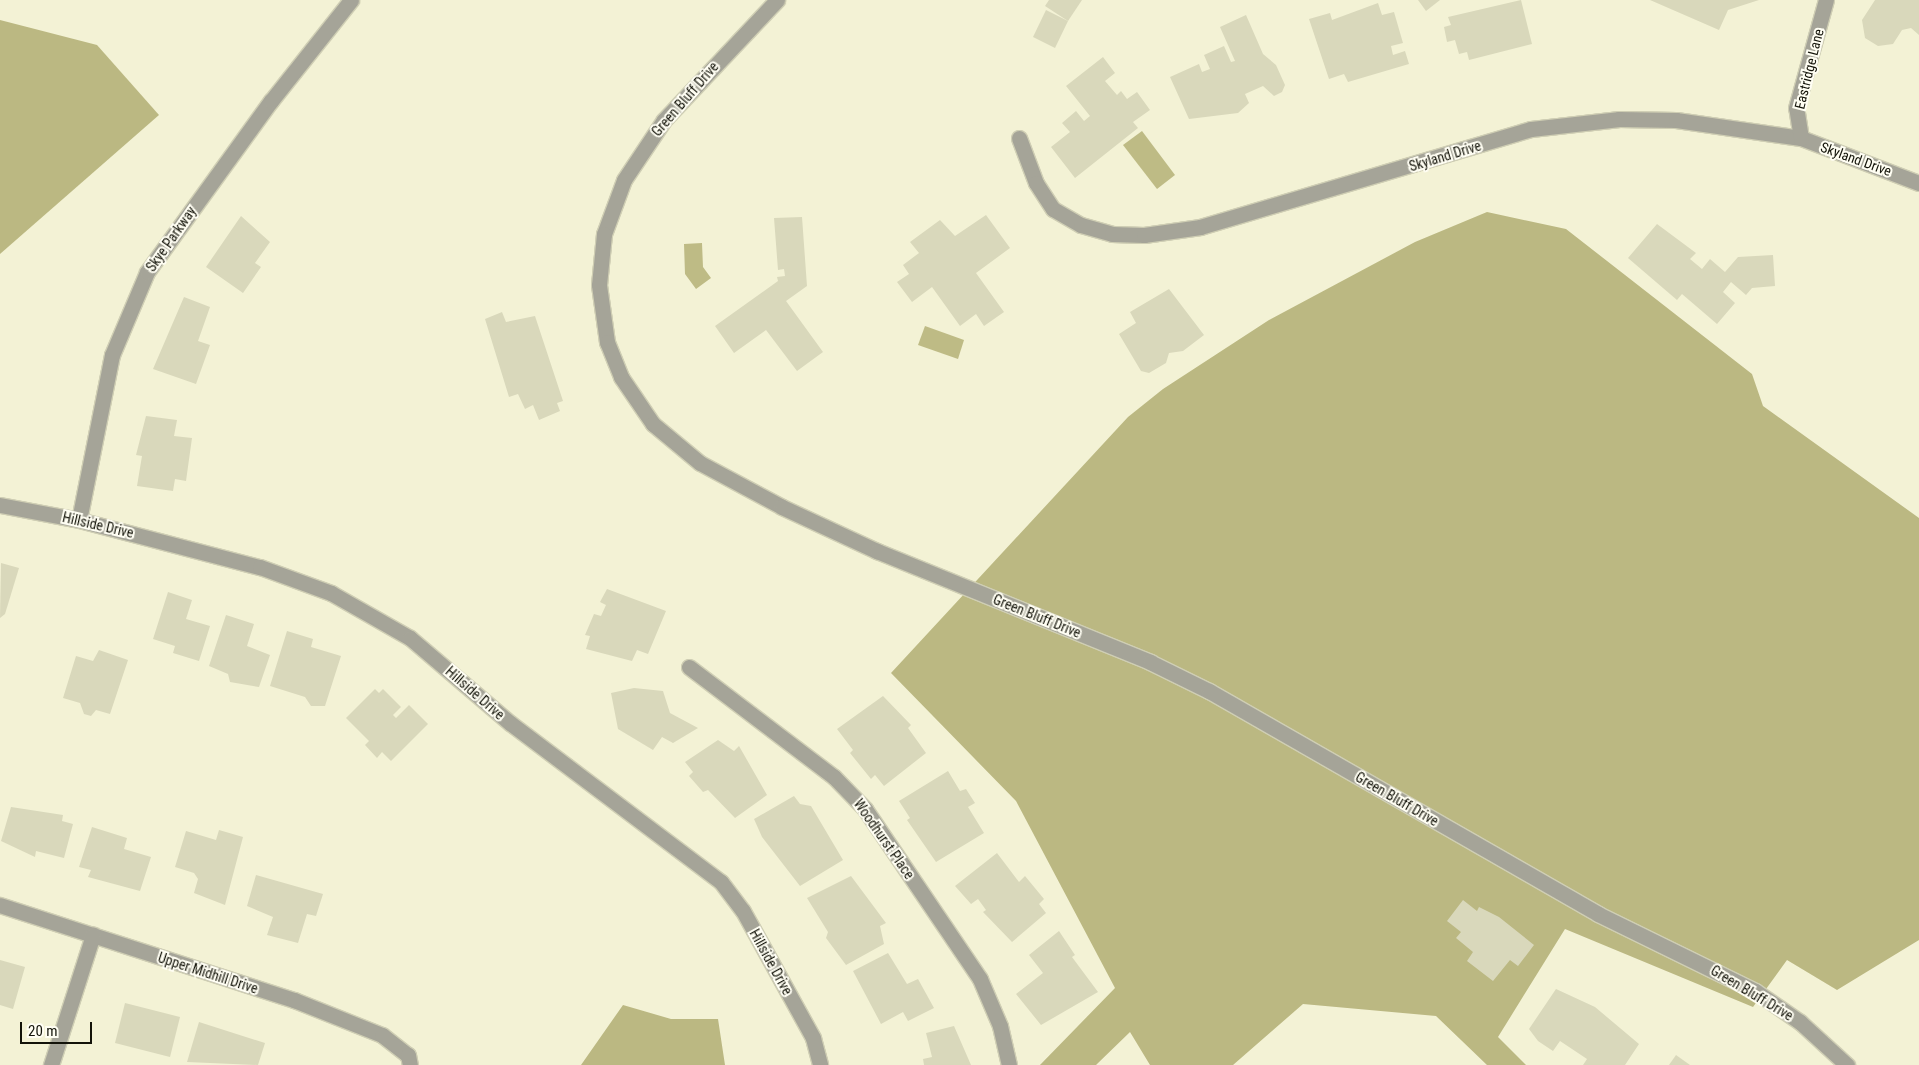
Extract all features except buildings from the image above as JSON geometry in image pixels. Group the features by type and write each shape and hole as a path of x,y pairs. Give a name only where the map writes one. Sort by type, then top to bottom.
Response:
{"street":[{"name":"Skye Parkway","path":"79,520 112,354 147,272 276,94 351,0"},
{"name":"Green Bluff Drive","path":"777,0 664,120 624,180 604,234 599,285 607,342 626,385 653,424 700,463 782,507 877,551 1150,662 1208,691 1598,914 1755,991 1800,1022 1847,1065"},
{"name":"Eastridge Lane","path":"1801,138 1796,108 1826,0"},
{"name":"Skyland Drive","path":"1019,138 1036,183 1053,209 1081,225 1112,234 1144,235 1200,227 1274,208 1531,129 1620,119 1676,120 1801,138 1919,182"},
{"name":"Hillside Drive","path":"0,505 79,520 295,578 369,611 410,638 510,723 721,882 743,910 804,1021 820,1065"},
{"name":"Woodhurst Place","path":"690,667 834,777 865,809 980,979 1000,1026 1009,1065"},
{"name":"Upper Midhill Drive","path":"0,905 294,1000 382,1035 409,1060"},
{"path":"51,1065 93,935"}],"shaded area":[{"path":"0,20 97,45 159,115 0,254"},
{"path":"1142,131 1175,175 1157,189 1123,145"},
{"path":"1487,212 1566,229 1752,374 1763,406 1919,518 1919,940 1837,990 1787,960 1753,1007 1565,929 1498,1037 1526,1065 1487,1065 1436,1016 1303,1004 1233,1065 1150,1065 1130,1032 1096,1065 1040,1065 1115,988 1016,801 891,673 1128,417 1163,389 1269,320 1415,242"},
{"path":"702,243 703,267 711,278 696,289 685,274 684,244"},
{"path":"925,326 964,340 958,359 918,345"},
{"path":"623,1005 671,1019 718,1019 725,1065 581,1065"}]}
